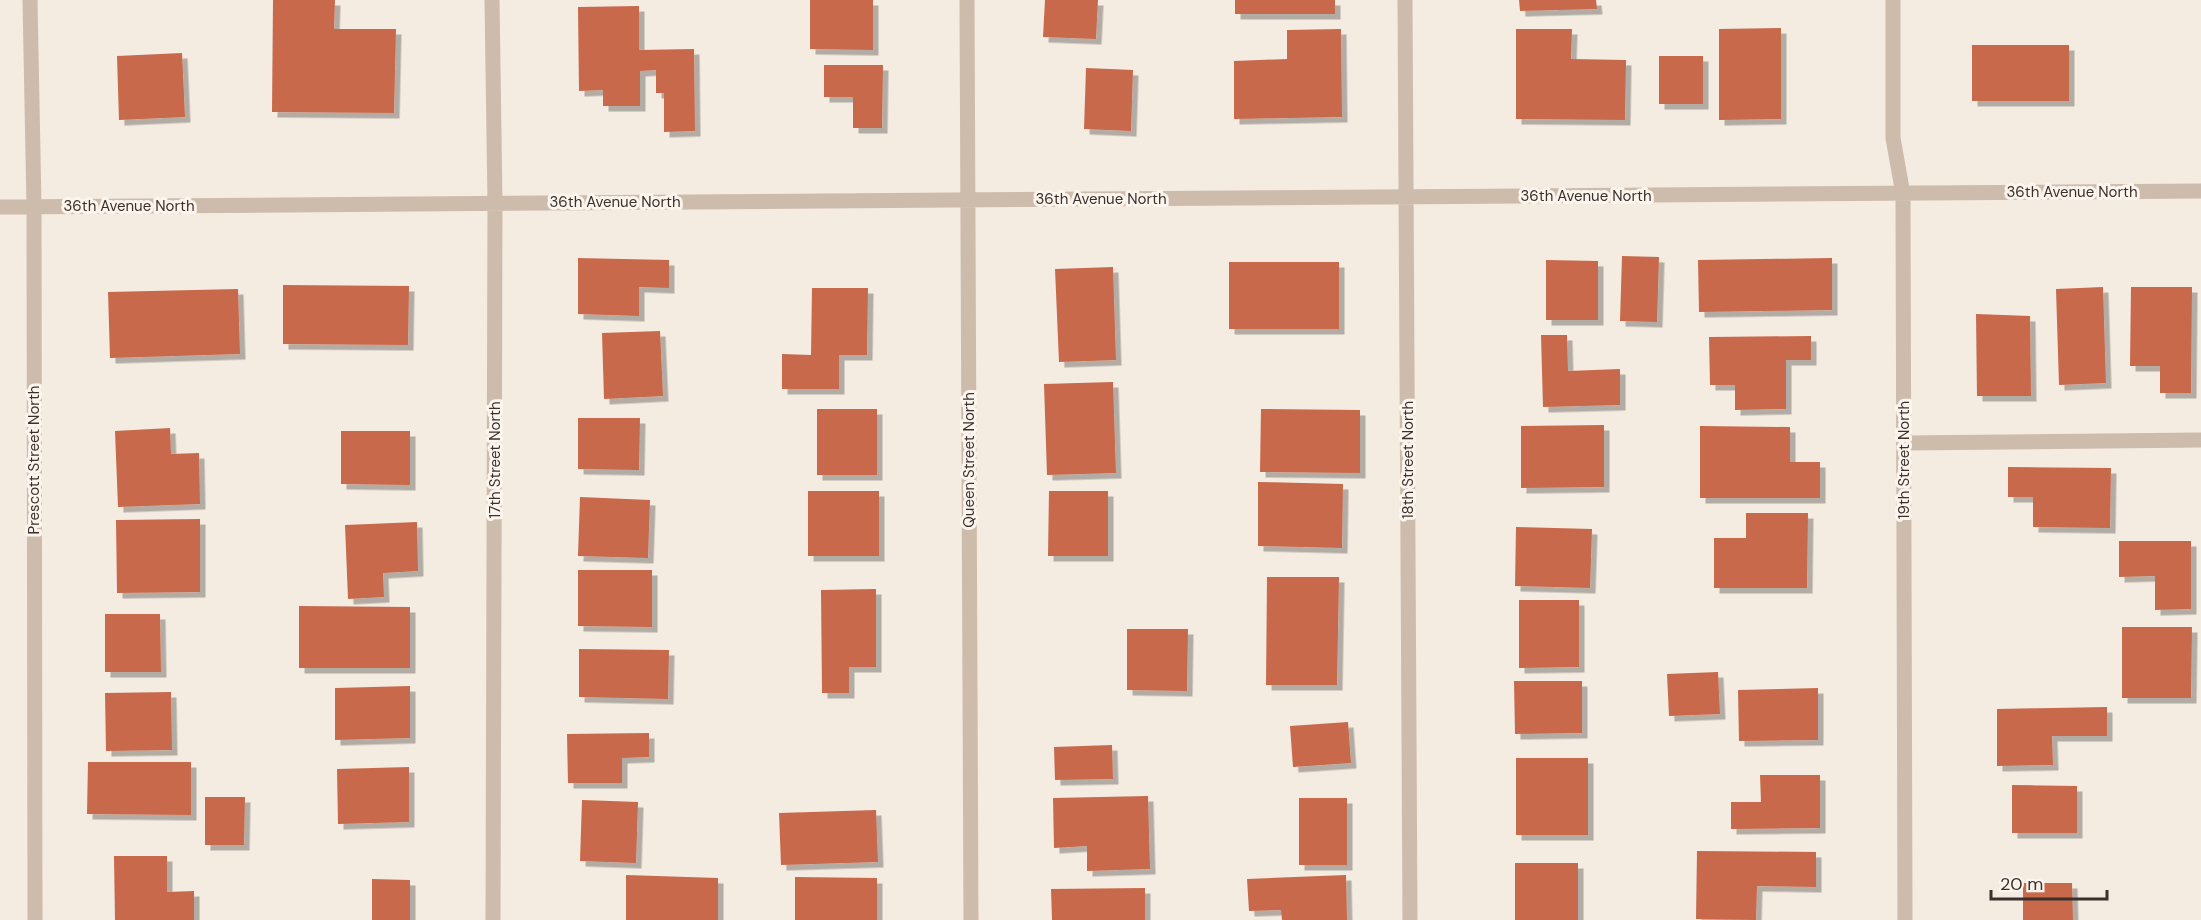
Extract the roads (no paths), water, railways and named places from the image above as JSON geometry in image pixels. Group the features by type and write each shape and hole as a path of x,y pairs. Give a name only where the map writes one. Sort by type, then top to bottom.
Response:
{"street":[{"name":"Prescott Street North","path":"30,0 34,206 35,920"},
{"name":"17th Street North","path":"492,0 495,203 493,920"},
{"name":"Queen Street North","path":"967,0 971,920"},
{"name":"18th Street North","path":"1405,0 1410,920"},
{"name":"19th Street North","path":"1893,0 1893,138 1903,194 1905,920"},
{"name":"36th Avenue North","path":"0,207 2201,191"},
{"path":"1904,443 2201,440"}]}
